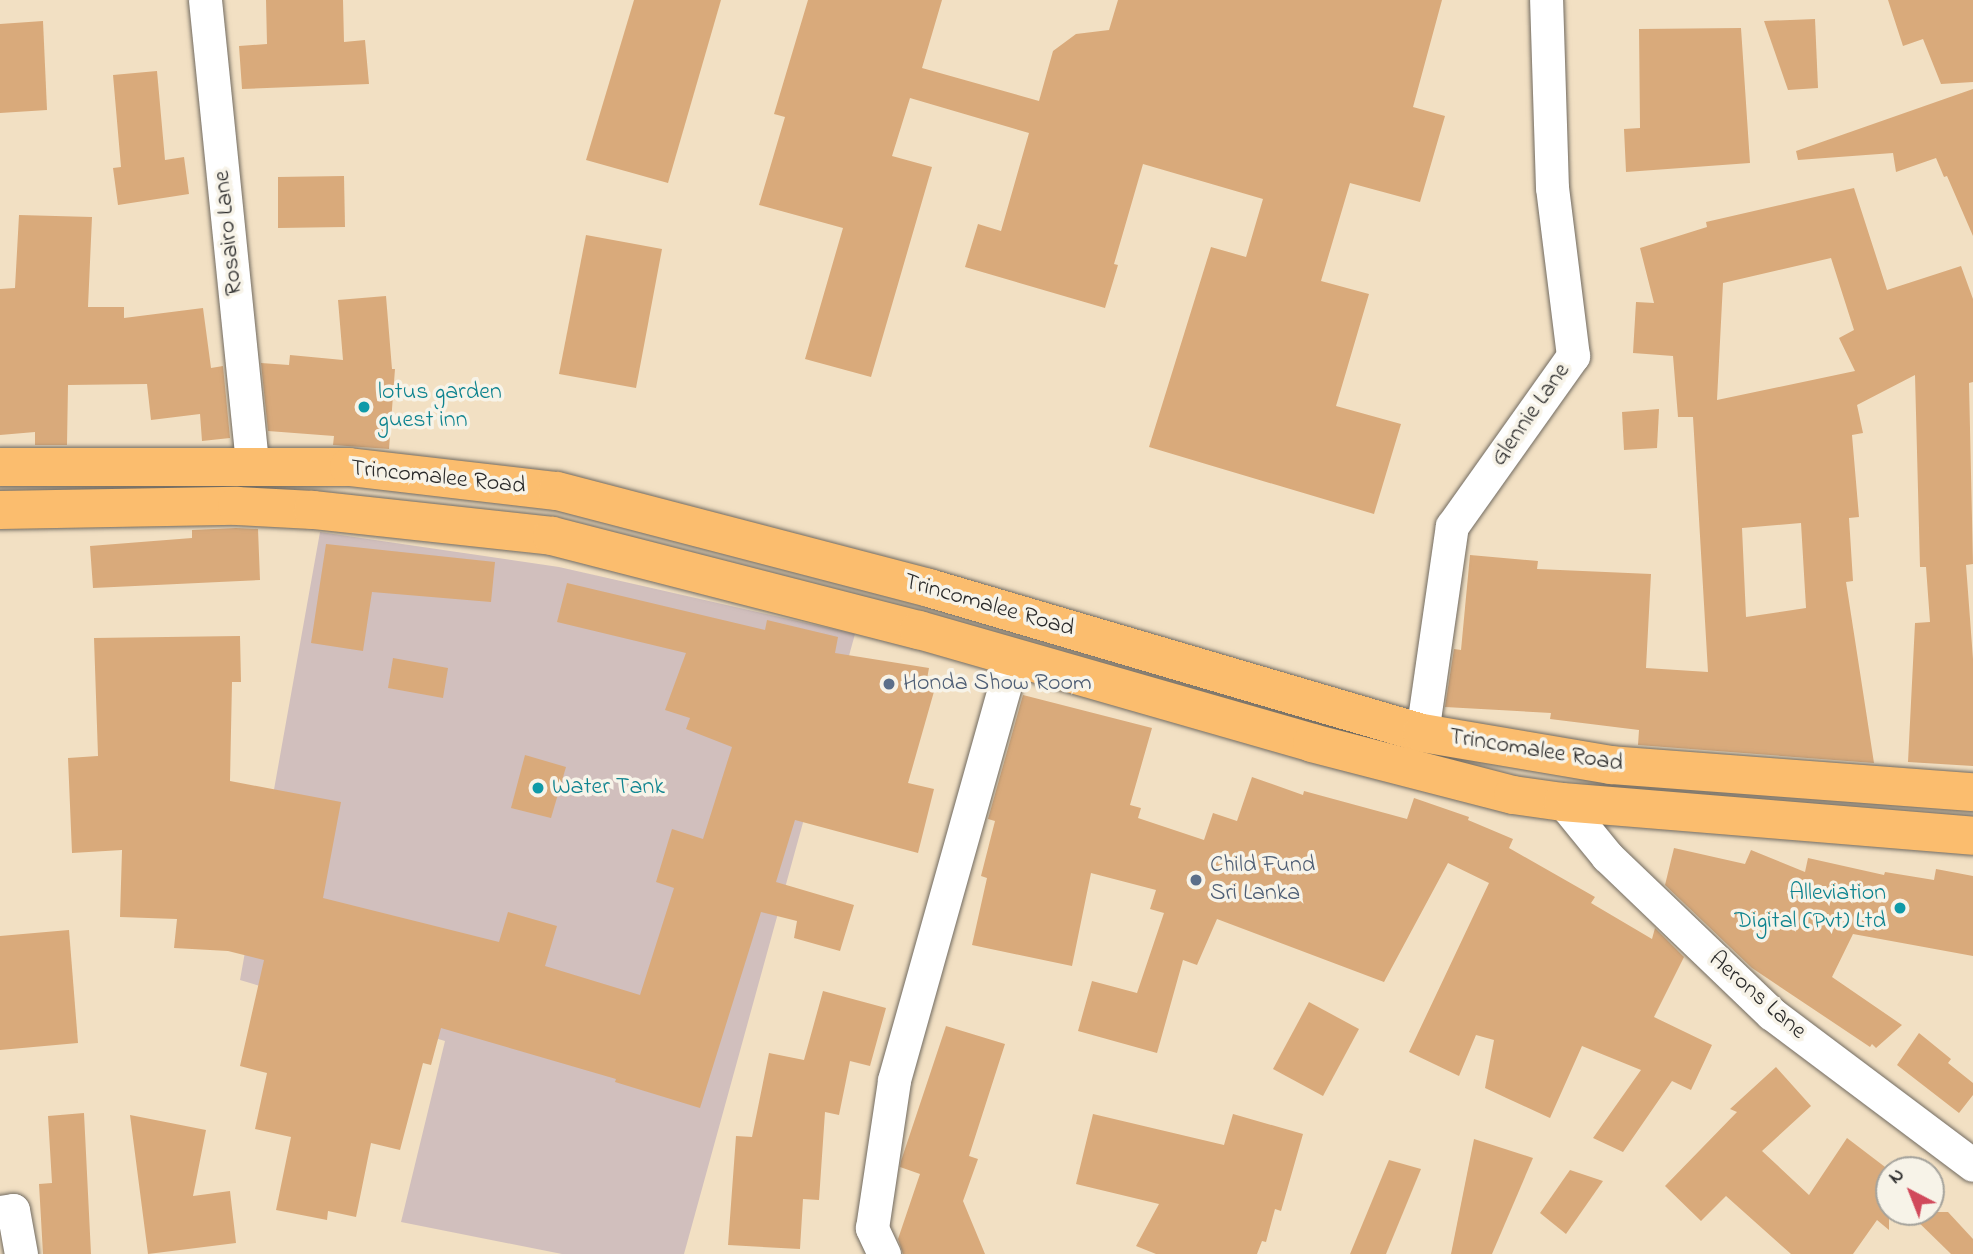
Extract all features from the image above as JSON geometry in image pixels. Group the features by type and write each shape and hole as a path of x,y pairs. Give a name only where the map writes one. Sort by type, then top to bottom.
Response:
{"highway":[{"name":"Trincomalee Road","path":"0,467 349,467 557,491 929,588 1422,733 1611,765 1973,792"},
{"name":"Trincomalee Road","path":"0,510 237,506 313,510 552,536 919,630 1312,743 1513,795 1563,802 1973,836"}],"street":[{"name":"Rosairo Lane","path":"205,0 252,465"},
{"name":"Glennie Lane","path":"1422,733 1452,526 1573,356 1552,188 1546,0"},
{"path":"884,1254 872,1228 894,1080 1013,658"},
{"name":"Aerons Lane","path":"1563,802 1607,856 1772,1014 1973,1165"},
{"path":"0,1212 13,1210 21,1254"}],"shaded area":[{"path":"320,532 559,567 855,634 684,1254 562,1254 401,1222 445,1041 240,980"}],"building":[{"path":"266,0 343,0 344,42 365,40 369,84 242,89 239,46 267,44"},
{"path":"634,0 721,0 668,183 586,160"},
{"path":"808,0 942,0 922,68 1039,101 1053,51 1076,34 1109,30 1118,0 1442,0 1413,107 1445,116 1420,202 1350,183 1321,281 1369,294 1336,406 1401,424 1374,514 1149,447 1211,247 1246,257 1263,199 1143,164 1114,264 1118,265 1105,308 965,267 978,224 1001,231 1029,133 910,98 892,156 932,167 871,377 805,359 843,228 759,205 785,117 774,114"},
{"path":"1888,0 1973,0 1973,82 1941,84 1923,39 1903,46"},
{"path":"1815,19 1818,88 1788,90 1764,21"},
{"path":"43,21 47,110 0,113 0,24"},
{"path":"1741,28 1750,163 1626,172 1624,129 1640,128 1639,29"},
{"path":"157,71 165,160 184,157 189,194 118,205 113,168 121,167 113,75"},
{"path":"1973,89 1973,236 1947,176 1944,177 1936,158 1896,172 1893,153 1798,160 1796,151"},
{"path":"344,176 345,227 278,228 278,177"},
{"path":"1854,188 1887,290 1961,266 1973,299 1973,382 1969,383 1973,564 1966,565 1973,659 1973,766 1908,762 1915,623 1930,622 1926,567 1920,567 1915,375 1857,405 1863,433 1852,435 1859,517 1849,518 1853,581 1846,582 1874,763 1638,745 1639,730 1550,719 1551,713 1445,707 1454,649 1461,650 1470,555 1538,561 1537,569 1651,574 1646,668 1708,672 1693,417 1678,417 1673,356 1633,353 1636,302 1654,303 1640,248 1707,227 1706,222","holes":["1831,258 1854,330 1839,338 1855,371 1717,400 1723,283","1801,523 1806,608 1746,617 1742,528"]},
{"path":"19,215 92,217 88,307 124,307 124,318 203,308 211,368 223,366 230,438 202,441 200,414 151,420 147,384 68,385 67,445 35,445 35,432 0,435 0,289 15,288"},
{"path":"586,235 662,249 636,388 559,374"},
{"path":"386,296 392,369 395,369 389,449 333,445 334,436 268,431 261,363 289,365 290,355 343,360 338,300"},
{"path":"1659,409 1657,448 1624,450 1622,412"},
{"path":"258,529 260,580 93,588 90,546 192,538 192,530"},
{"path":"326,544 495,562 491,602 372,592 363,651 311,643"},
{"path":"567,583 765,630 767,620 838,637 835,653 929,668 927,679 937,681 908,783 934,789 918,853 795,820 776,882 854,905 840,951 794,938 797,921 761,912 700,1108 615,1082 616,1079 441,1028 431,1065 423,1063 400,1150 371,1143 356,1217 328,1211 327,1220 276,1210 291,1137 255,1129 267,1073 240,1066 264,960 228,951 174,948 177,919 120,917 122,850 72,853 68,758 98,756 94,638 240,636 241,682 232,682 230,781 341,802 323,898 499,942 508,912 557,926 545,966 640,995 674,888 656,882 672,829 703,839 732,747 686,729 690,718 665,710 686,653 557,622"},
{"path":"393,658 448,668 443,698 388,688"},
{"path":"1023,695 1152,728 1130,805 1141,808 1138,818 1204,840 1213,813 1237,821 1252,777 1303,795 1304,791 1407,819 1414,798 1469,817 1468,820 1513,839 1509,848 1595,897 1591,903 1652,939 1655,928 1684,957 1654,1017 1712,1045 1691,1090 1672,1081 1623,1152 1593,1138 1641,1070 1582,1046 1550,1118 1485,1088 1494,1040 1476,1035 1459,1076 1409,1052 1489,883 1448,863 1384,982 1217,919 1197,965 1183,960 1157,1053 1078,1031 1092,981 1137,993 1164,913 1150,909 1156,890 1091,873 1072,966 972,945 987,878 981,876 995,821 988,819"},
{"name":"Water Tank","path":"525,755 566,767 551,818 511,808"},
{"path":"1674,848 1745,864 1751,850 1805,872 1808,858 1884,875 1885,872 1934,880 1936,869 1973,876 1973,956 1853,934 1832,977 1902,1025 1876,1048 1872,1044 1870,1047 1752,968 1665,885"},
{"path":"69,930 78,1043 0,1050 0,936"},
{"path":"823,991 886,1008 870,1066 850,1061 839,1115 825,1112 819,1200 803,1199 800,1249 728,1245 736,1136 752,1137 769,1053 804,1060"},
{"path":"1309,1002 1359,1029 1323,1096 1273,1069"},
{"path":"946,1026 1005,1044 969,1156 978,1159 963,1201 985,1254 903,1254 898,1239 920,1174 900,1167 901,1161"},
{"path":"1919,1033 1951,1059 1948,1063 1973,1083 1973,1095 1959,1113 1897,1065"},
{"path":"1776,1067 1811,1106 1762,1151 1809,1195 1847,1138 1875,1159 1875,1223 1853,1254 1791,1254 1726,1196 1701,1221 1665,1186 1737,1112 1730,1109"},
{"path":"84,1113 91,1254 43,1254 39,1184 52,1183 48,1116"},
{"path":"1093,1114 1224,1145 1233,1114 1303,1134 1281,1211 1275,1209 1266,1242 1262,1241 1257,1254 1156,1254 1136,1246 1159,1204 1076,1184"},
{"path":"130,1115 206,1130 193,1196 230,1191 236,1243 148,1254"},
{"path":"1474,1139 1533,1158 1492,1254 1451,1254"},
{"path":"1389,1160 1421,1169 1386,1254 1350,1254"},
{"path":"1570,1170 1603,1181 1566,1234 1540,1213"},
{"path":"1945,1212 1973,1239 1973,1254 1951,1254 1922,1226 1945,1226"}],"place":[{"name":"lotus garden guest inn","path":"364,407"},
{"name":"Honda Show Room","path":"889,684"},
{"name":"Water Tank","path":"538,788"},
{"name":"Child Fund Sri Lanka","path":"1196,880"},
{"name":"Alleviation Digital (Pvt) Ltd","path":"1900,908"}]}
